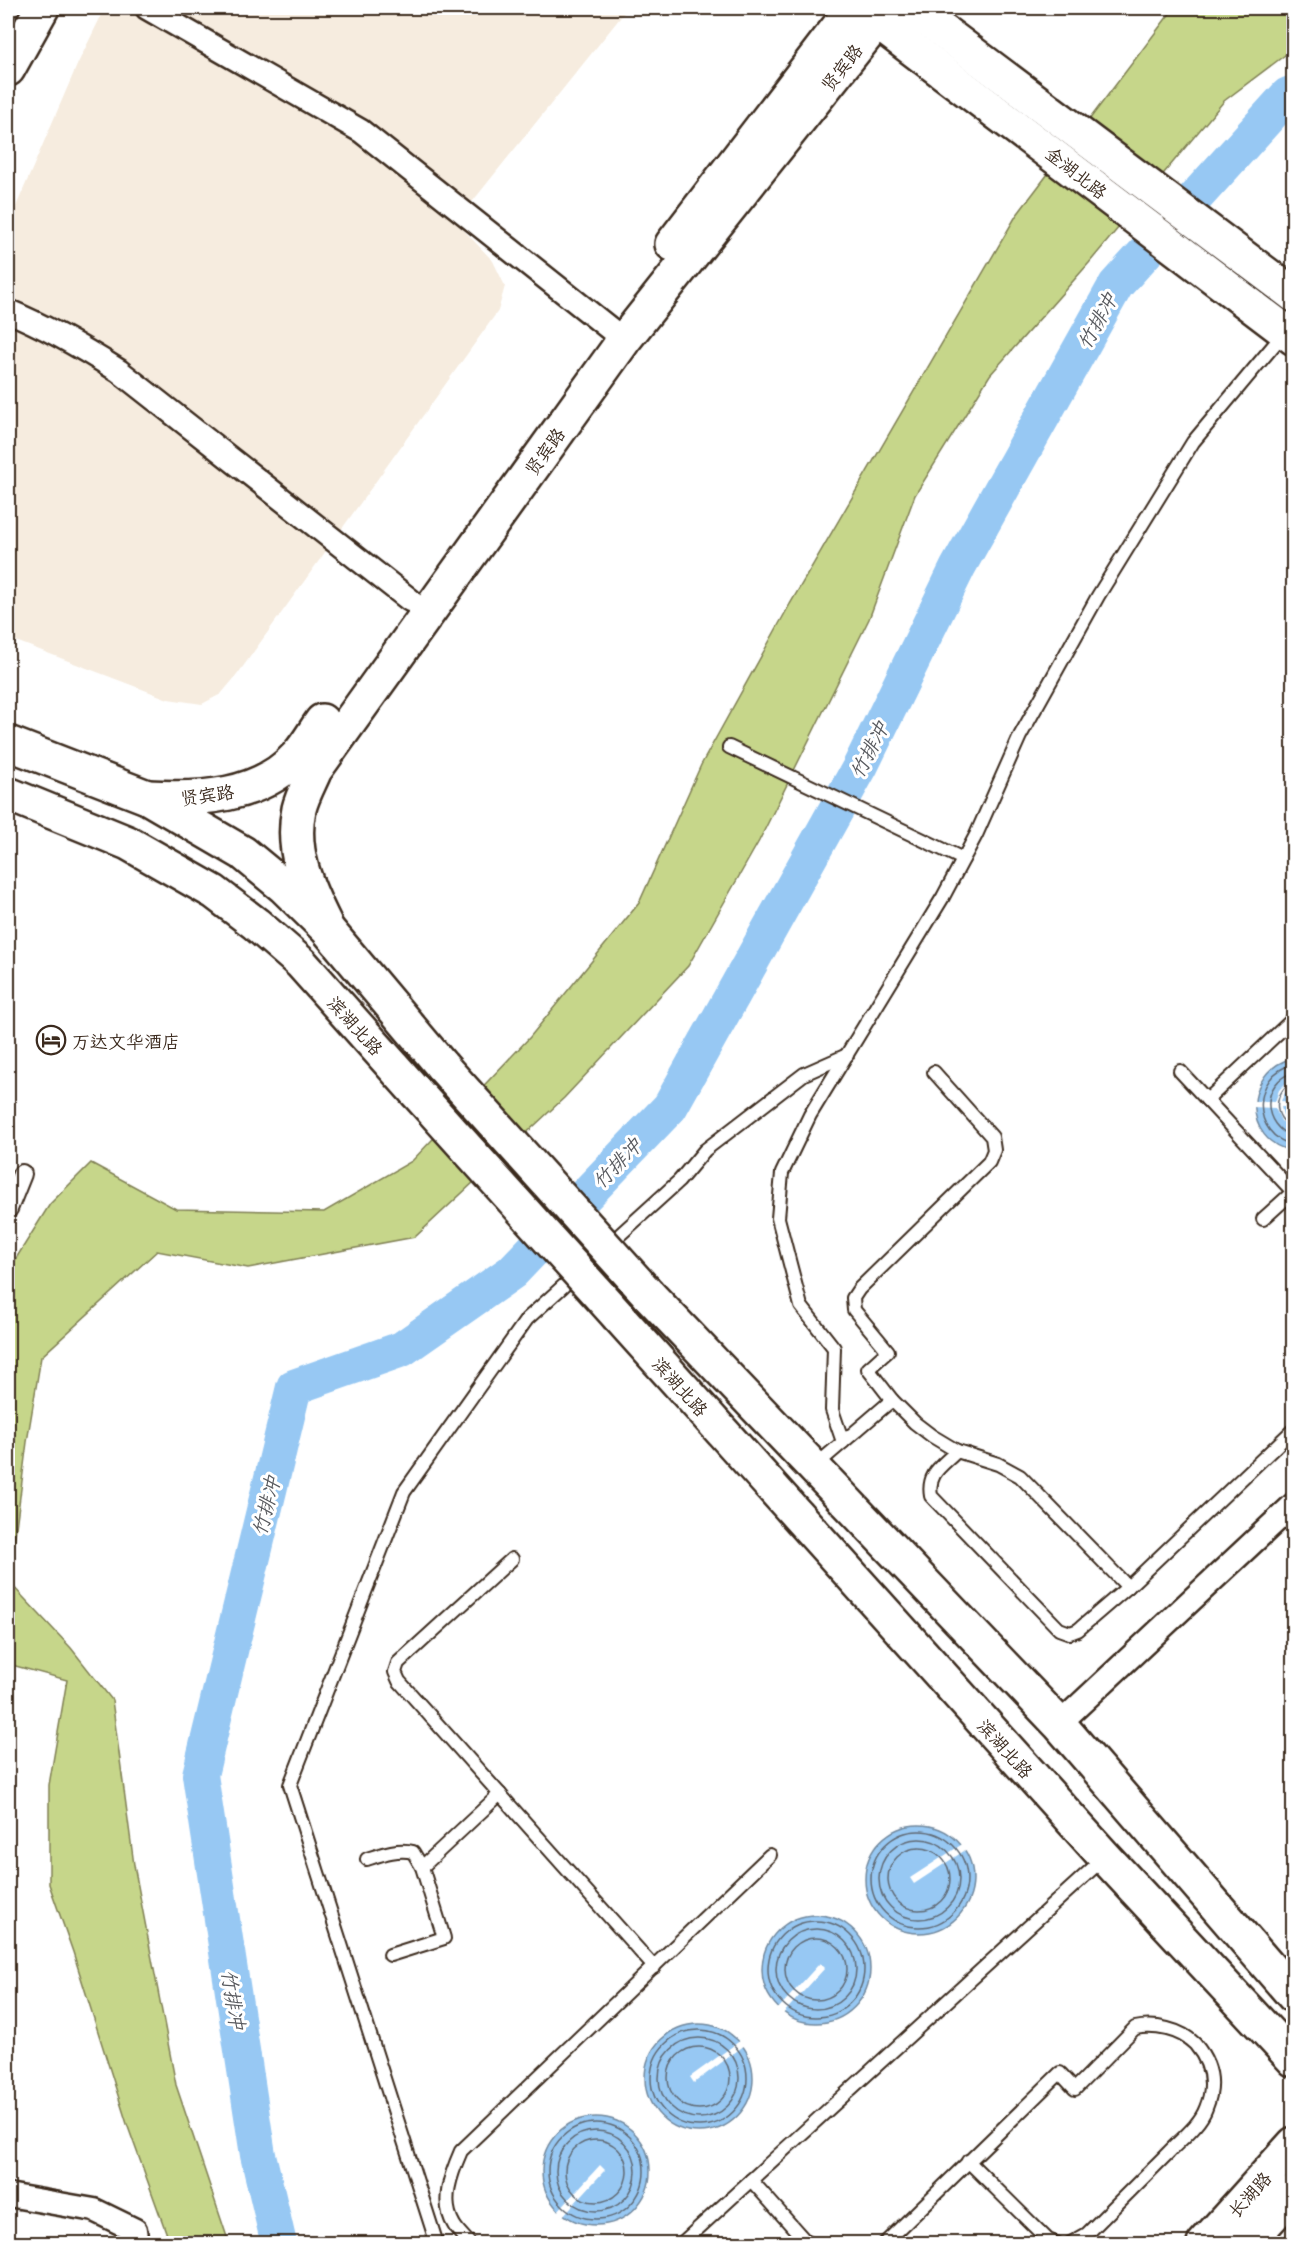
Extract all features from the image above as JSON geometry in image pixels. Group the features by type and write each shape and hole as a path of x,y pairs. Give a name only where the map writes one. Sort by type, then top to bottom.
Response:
{"main road":[{"path":"8,69 42,8"},
{"name":"金湖北路","path":"912,8 1293,294"},
{"name":"贤宾路","path":"147,797 186,799 228,794 264,781 297,756 410,600 869,11"},
{"name":"金湖北路","path":"869,11 1289,335"},
{"name":"贤宾路","path":"327,929 306,886 297,848 299,808 315,770 616,333"},
{"path":"8,742 147,797 243,853 283,886 327,929 442,1066 648,1294 1059,1724 1293,1996"},
{"name":"滨湖北路","path":"8,794 128,843 214,892 301,963 1105,1857 1293,2060"},
{"name":"长湖路","path":"1204,2244 1293,2145"},
{"name":"长湖路","path":"1246,2244 1293,2192"}],"street":[{"path":"147,8 361,131 616,333"},
{"path":"8,311 35,322 118,370 410,600"},
{"path":"8,1209 22,1174"},
{"path":"1059,1724 1293,1504"},
{"path":"8,2195 94,2210 135,2230 137,2244"}],"lane":[{"path":"843,1442 832,1410 834,1348 801,1306 778,1218 782,1173 810,1115 943,897 1020,736 1104,586 1192,442 1289,335"},
{"path":"729,747 963,859"},
{"path":"1207,1100 1293,1018"},
{"path":"437,2244 290,1785 404,1492 527,1319 679,1181 705,1150 804,1074 847,1055"},
{"path":"1180,1071 1293,1192 1263,1219"},
{"path":"934,1072 992,1137 994,1150 989,1162 859,1289 853,1298 854,1310 888,1351 868,1369 892,1400 915,1423 957,1451 999,1464 1020,1476 1128,1587"},
{"path":"813,1468 892,1400"},
{"path":"957,1451 932,1476 929,1485 931,1496 1059,1629 1070,1633 1078,1630 1128,1587 1293,1430"},
{"path":"512,1559 398,1663 395,1672 399,1680 654,1967"},
{"path":"422,1867 500,1794"},
{"path":"367,1858 405,1850 413,1852 422,1867 444,1938 390,1955"},
{"path":"470,2244 453,2225 447,2200 450,2177 461,2151 770,1855"},
{"path":"681,2244 1105,1857"},
{"path":"884,2244 1059,2073 1075,2089 1135,2028 1147,2026 1179,2032 1204,2055 1211,2071 1211,2092 1206,2110 1189,2132 1087,2234 1069,2244"},
{"path":"968,2161 1048,2240 1058,2244"},
{"path":"750,2180 808,2244"}],"shaded area":[{"path":"105,8 628,8 456,222 493,261 505,286 498,311 237,675 221,694 202,704 168,699 8,638 8,225 78,63"}],"green space":[{"path":"1174,8 1293,8 1293,49 1224,101 1089,263 990,375 915,495 869,619 759,841 688,966 564,1098 415,1237 248,1268 157,1251 41,1357 27,1442 9,1582 71,1648 112,1700 134,1865 176,2085 229,2243 170,2243 127,2124 73,1952 49,1884 49,1785 67,1680 8,1664 8,1271 50,1204 91,1163 176,1209 324,1212 412,1161 530,1037 639,903 701,765 790,604 1016,216"}],"water":[{"path":"1293,1058 1293,1151 1276,1145 1264,1134 1257,1121 1255,1106 1257,1090 1265,1076 1277,1065"},
{"path":"919,1825 940,1829 957,1841 969,1858 973,1879 969,1900 957,1917 940,1929 919,1933 898,1929 881,1917 869,1900 865,1879 869,1858 881,1841 898,1829"},
{"path":"816,1915 837,1919 854,1931 866,1948 870,1969 866,1990 854,2007 837,2019 816,2023 795,2019 778,2007 766,1990 762,1969 766,1948 778,1931 795,1919"},
{"path":"699,2024 720,2028 737,2040 749,2057 753,2078 749,2099 737,2116 720,2128 699,2132 678,2128 661,2116 649,2099 645,2078 649,2057 661,2040 678,2028"},
{"path":"596,2117 617,2121 634,2133 646,2150 650,2171 646,2192 634,2209 617,2221 596,2225 575,2221 558,2209 546,2192 542,2171 546,2150 558,2133 575,2121"}],"pier":[{"path":"1293,1080 1293,1086 1287,1089 1281,1101 1293,1102 1293,1107 1281,1107 1283,1115 1293,1124 1293,1129 1281,1121 1275,1108 1251,1107 1252,1101 1275,1102 1279,1090"},
{"path":"964,1843 967,1849 914,1884 910,1878"},
{"path":"820,1963 825,1968 782,2015 777,2010"},
{"path":"741,2040 745,2045 694,2083 690,2077"},
{"path":"600,2165 605,2170 562,2217 557,2212"}],"waterway":[{"name":"竹排冲","path":"279,2244 258,2155 200,1775 294,1387 402,1349 512,1272 670,1107 860,767 958,567 1116,285 1288,95 1294,93"}],"place":[{"name":"万达文华酒店","path":"51,1040"}]}
